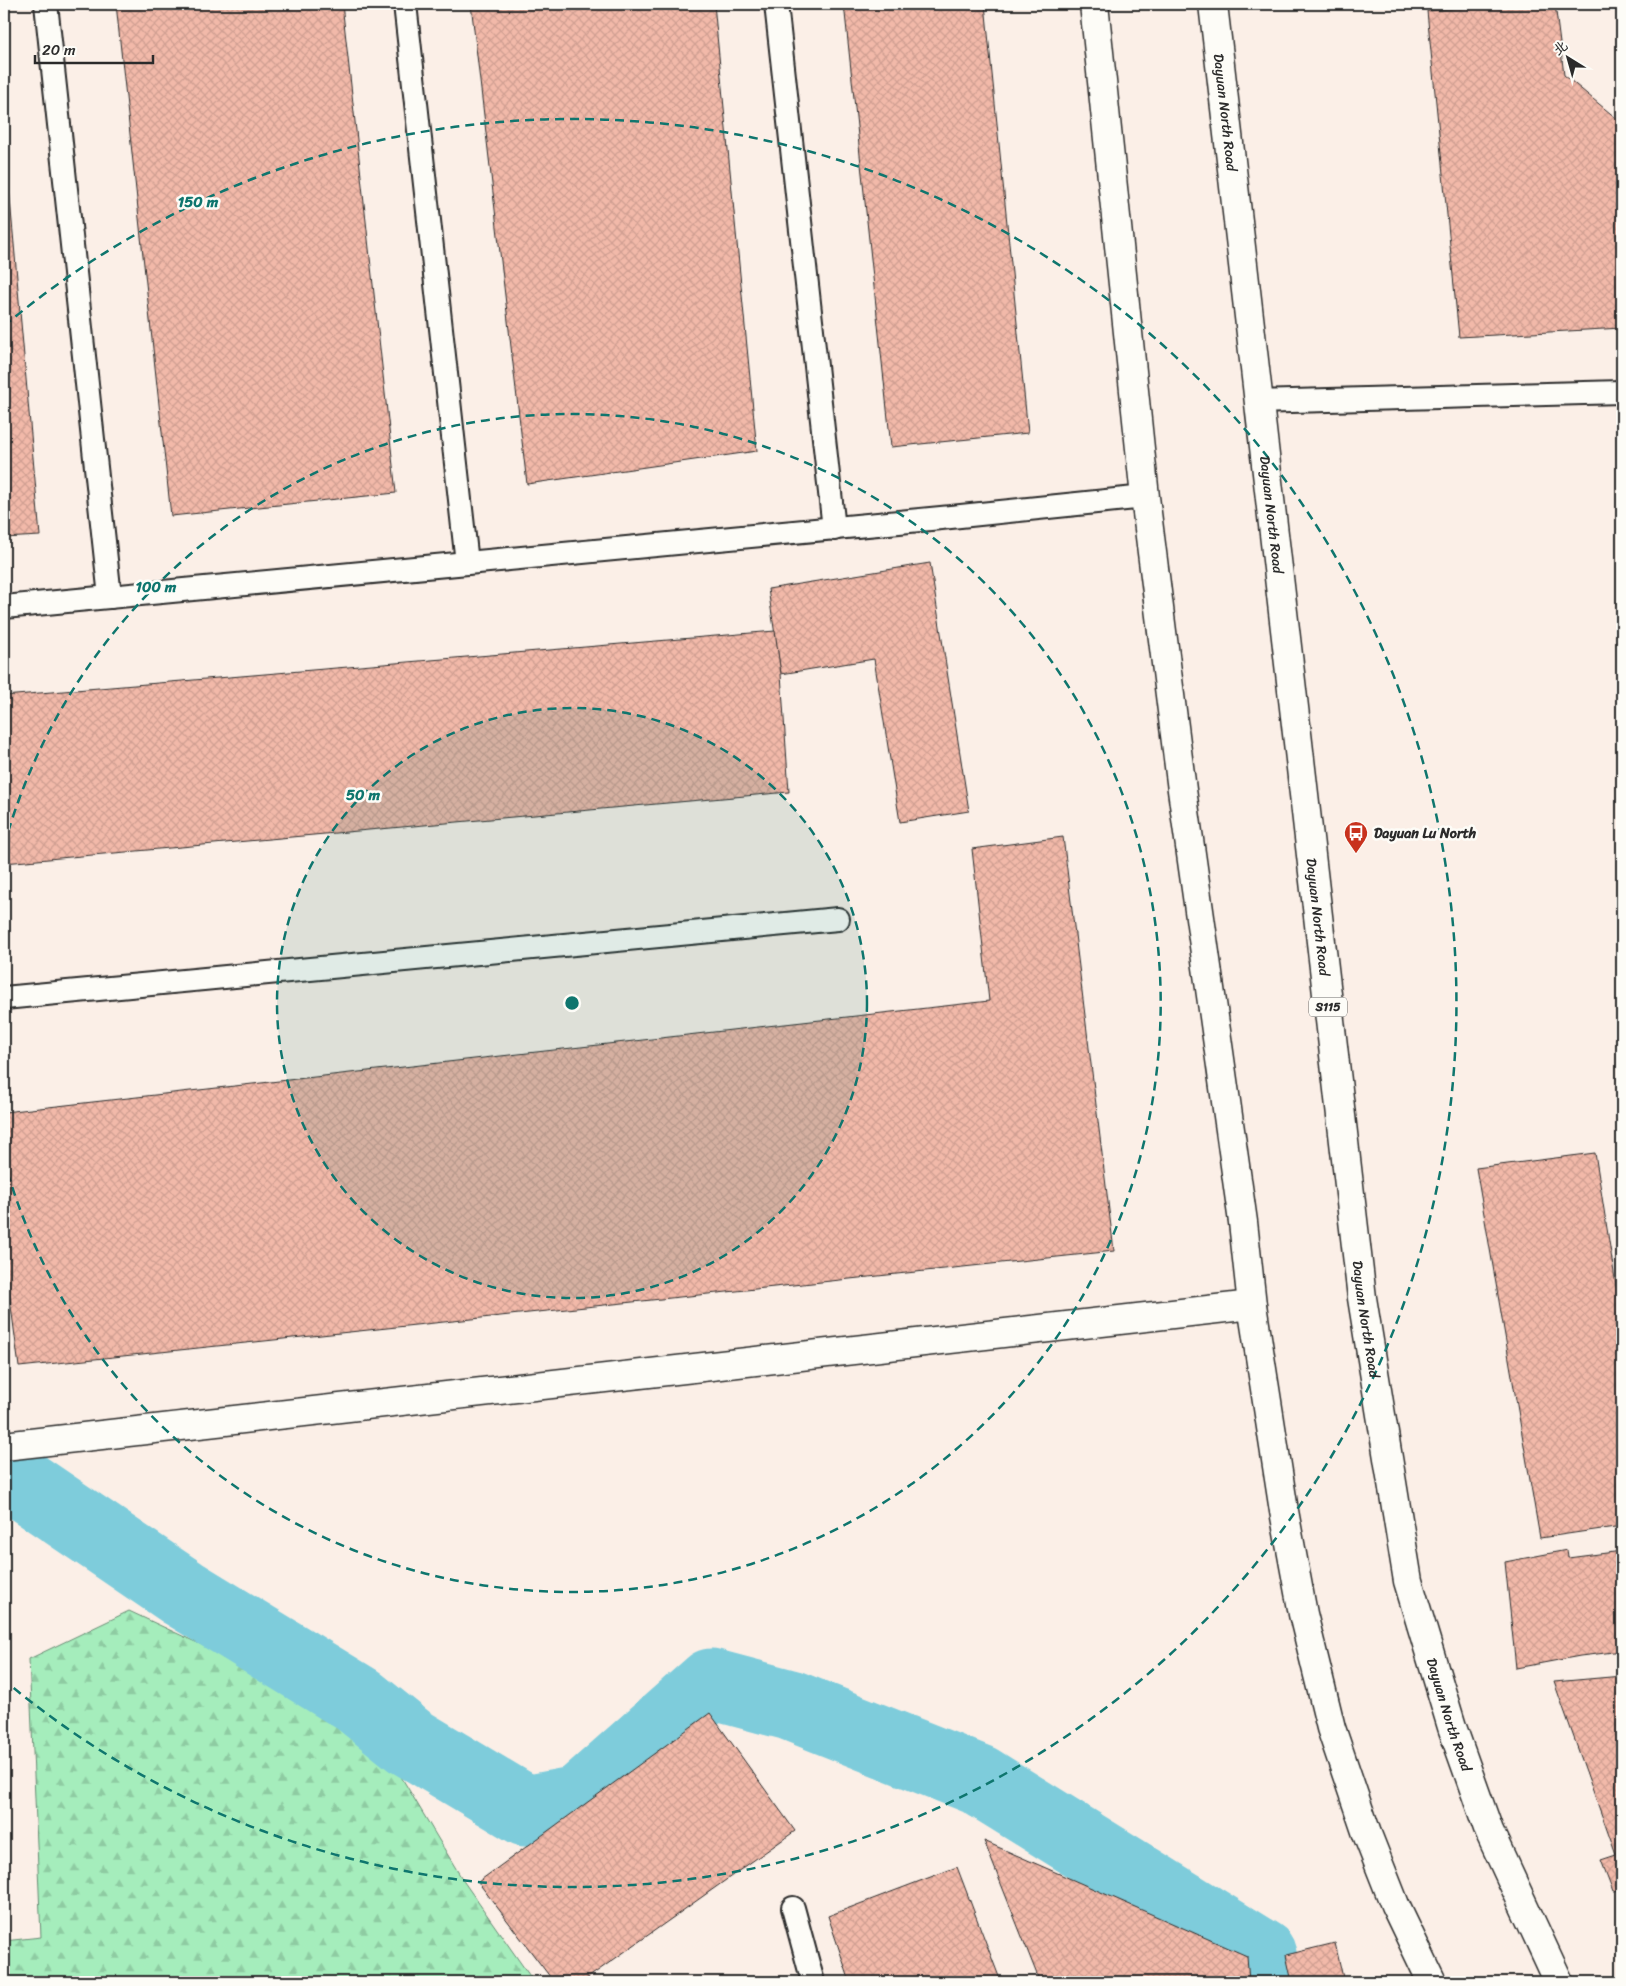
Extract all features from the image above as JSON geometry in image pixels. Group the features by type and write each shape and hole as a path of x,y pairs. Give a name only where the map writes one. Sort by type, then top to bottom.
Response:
{"main road":[{"path":"1094,4 1146,497 1182,790 1243,1222 1264,1389 1303,1614 1331,1728 1367,1834 1432,1982"},
{"name":"Dayuan North Road","path":"1213,4 1362,1298 1408,1581 1452,1727 1489,1831 1559,1982"},
{"path":"4,1446 1252,1305"}],"lane":[{"path":"46,4 110,597"},
{"path":"404,4 467,563"},
{"path":"776,4 834,529"},
{"path":"1259,402 1622,392"},
{"path":"4,607 834,529 1146,497"},
{"path":"4,998 838,919"},
{"path":"793,1908 813,1982"}],"green space":[{"path":"129,1611 369,1723 464,1882 534,1982 4,1982 4,1941 41,1937 29,1659"}],"building":[{"path":"116,4 342,4 396,493 171,516"},
{"path":"471,4 714,4 757,451 527,484"},
{"path":"844,4 985,4 1028,433 891,447"},
{"path":"1506,4 1555,4 1564,75 1622,123 1622,328 1459,337 1427,11"},
{"path":"4,132 40,536 4,538"},
{"path":"930,563 969,811 900,822 874,659 781,674 768,589"},
{"path":"775,631 781,674 789,792 4,863 4,696"},
{"path":"1063,837 1114,1251 19,1367 4,1253 4,1112 989,1001 972,849"},
{"path":"1595,1153 1622,1323 1622,1526 1540,1538 1476,1168"},
{"path":"1567,1550 1568,1558 1622,1551 1622,1651 1580,1656 1516,1668 1505,1562"},
{"path":"1622,1676 1622,1890 1613,1891 1601,1860 1616,1855 1554,1682"},
{"path":"710,1713 795,1831 582,1982 554,1982 478,1882"},
{"path":"984,1841 1247,1956 1249,1982 1040,1982"},
{"path":"957,1867 1001,1982 850,1982 828,1916"},
{"path":"1335,1943 1344,1982 1292,1982 1286,1955"}],"waterway":[{"path":"12,1477 183,1593 358,1700 409,1741 526,1811 579,1801 711,1684 790,1705 979,1780 1261,1955 1267,1982"}],"place":[{"name":"Dayuan Lu North","path":"1356,854"}]}
